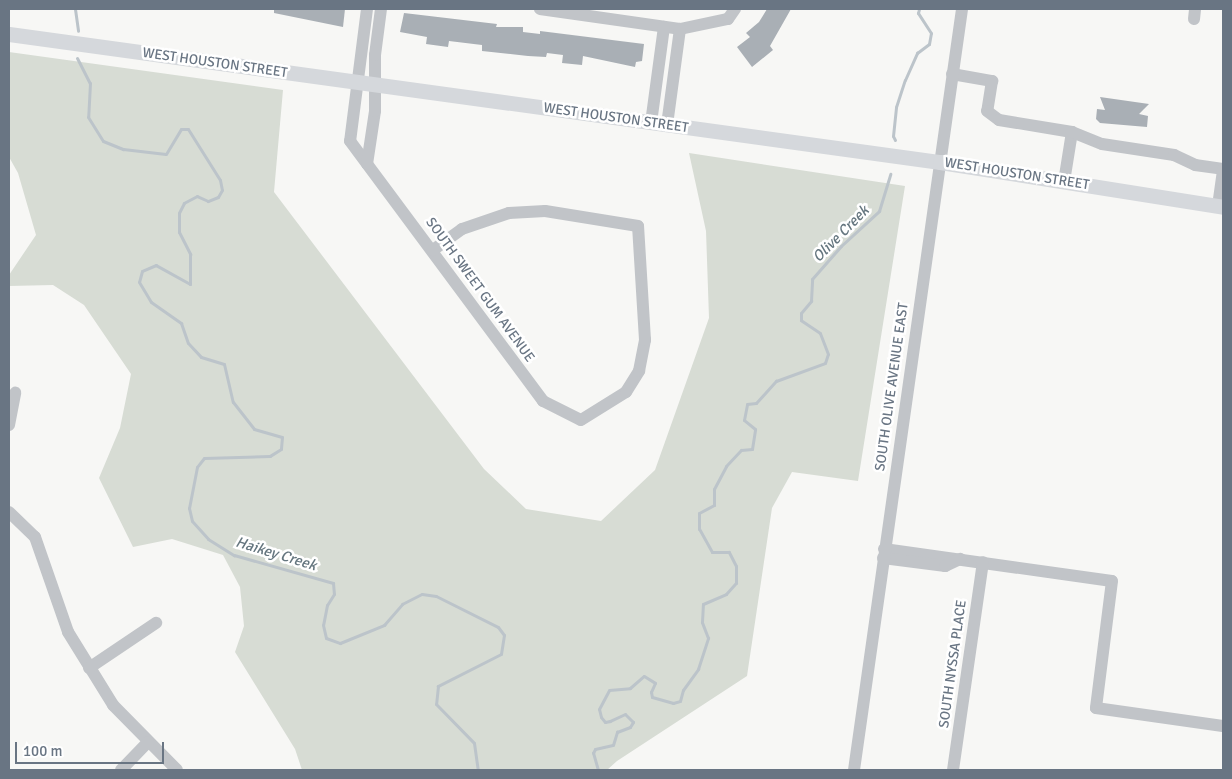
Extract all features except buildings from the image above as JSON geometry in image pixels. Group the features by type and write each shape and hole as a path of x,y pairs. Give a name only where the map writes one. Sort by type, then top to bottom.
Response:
{"main road":[{"name":"WEST HOUSTON STREET","path":"9,34 940,162 1221,206"}],"street":[{"name":"SOUTH SWEET GUM AVENUE","path":"366,9 350,142 433,250 543,401 581,420 626,392 639,371 645,340 638,226 545,211 508,213 462,229 433,250"},
{"path":"367,164 374,118 375,55 381,9"},
{"path":"540,9 680,29 728,19 736,9"},
{"name":"SOUTH OLIVE AVENUE EAST","path":"854,770 962,9"},
{"path":"651,123 664,27"},
{"path":"667,125 680,29"},
{"path":"952,74 992,81 987,110 999,120 1072,132 1102,144 1174,155 1195,165 1223,169 1221,206"},
{"path":"1064,182 1072,132"},
{"path":"9,426 15,393"},
{"path":"9,512 35,537 68,632 89,668 113,705 176,770"},
{"path":"884,553 945,566 960,559 1112,581 1096,708 1223,726"},
{"name":"SOUTH NYSSA PLACE","path":"953,770 983,562"},
{"path":"89,668 156,623"},
{"path":"121,770 148,742"}],"shaded area":[{"path":"9,52 283,90 274,192 484,469 526,509 601,521 655,470 709,318 706,231 689,153 905,186 858,481 792,472 772,508 747,676 617,761 607,770 302,770 295,749 235,652 244,626 240,587 223,555 172,539 133,547 99,478 120,428 131,374 84,305 53,285 9,286 9,275 36,235 18,173 9,157"}],"waterway":[{"name":"Haikey Creek","path":"75,9 78,31"},
{"name":"Olive Creek","path":"895,140 893,136 896,107 905,80 917,53 929,44 931,33 918,13 919,9"},
{"name":"Haikey Creek","path":"77,58 90,83 88,117 103,141 123,149 166,154 181,129 188,129 220,180 222,190 218,197 208,201 197,196 184,203 179,213 179,232 190,254 190,284 156,265 142,271 139,282 151,302 181,323 188,343 201,357 224,364 233,402 254,429 282,437 281,449 270,456 204,458 197,467 189,508 192,521 208,539 234,555 333,583 334,594 327,605 323,625 326,638 340,643 384,625 402,604 422,594 436,596 498,627 504,635 501,654 438,686 436,704 474,743 478,770"},
{"name":"Olive Creek","path":"598,770 593,753 595,749 613,745 617,732 630,727 633,722 625,714 605,722 601,717 599,709 609,690 630,688 644,676 655,683 651,692 652,697 673,703 680,701 683,690 698,669 708,638 702,622 703,604 726,594 736,583 736,566 729,552 712,552 699,529 699,513 714,505 714,489 726,466 741,450 752,449 755,429 744,420 747,404 756,403 776,381 825,363 828,354 820,333 801,320 801,313 811,301 812,279 841,246 879,211 890,174"}]}
